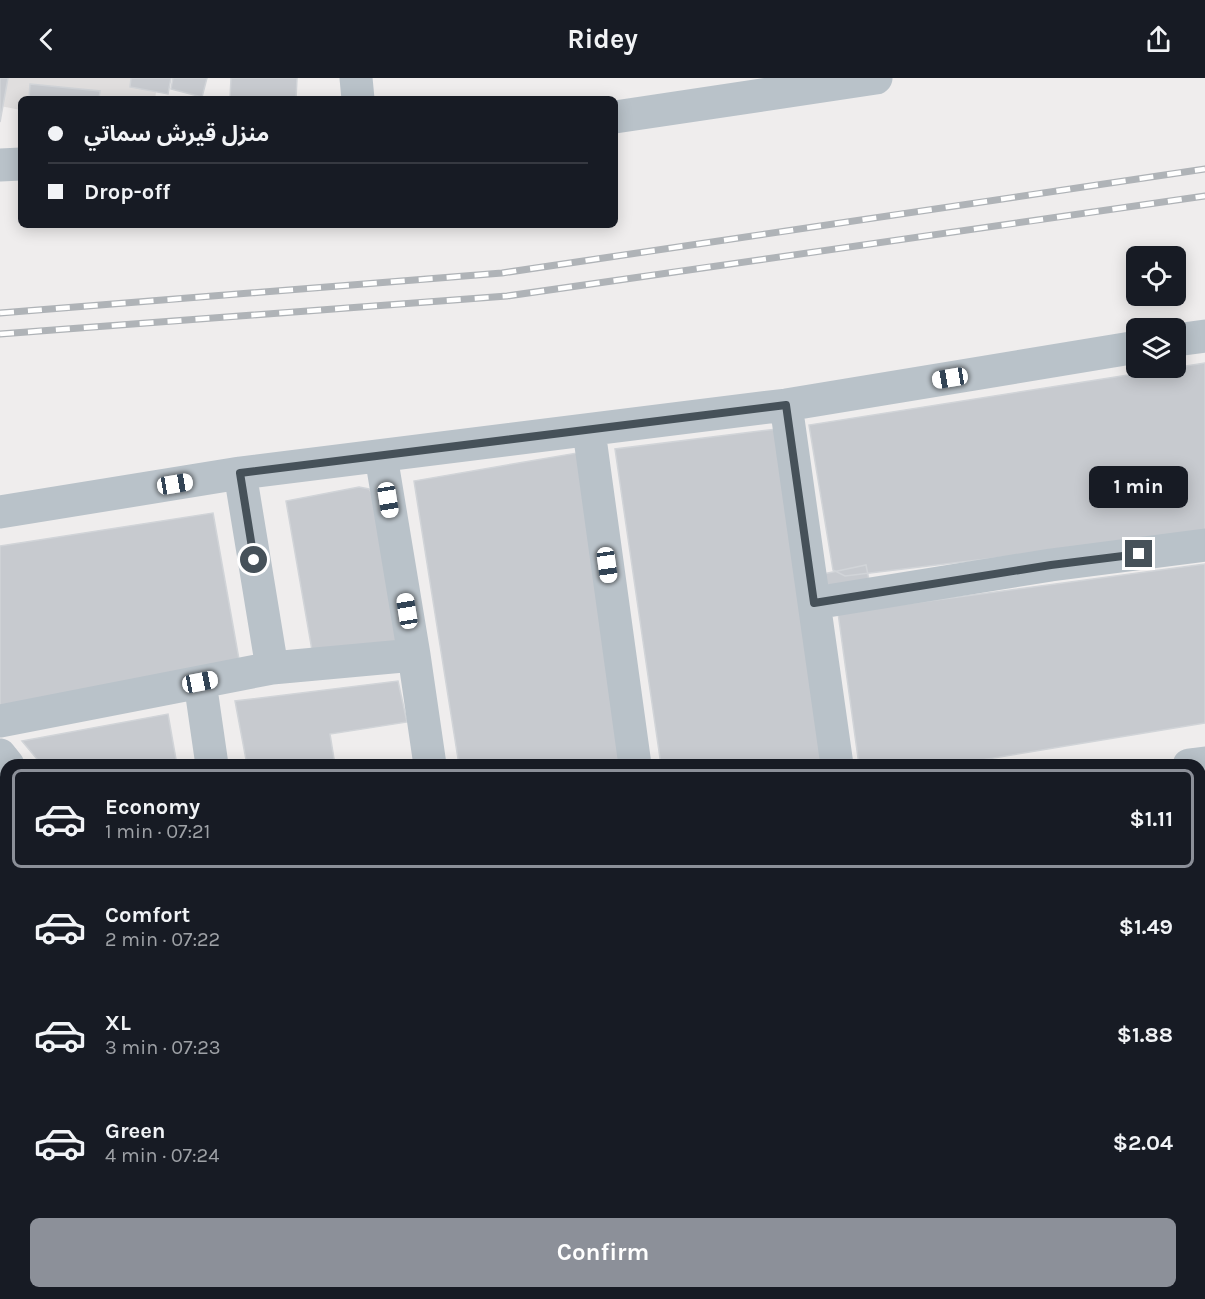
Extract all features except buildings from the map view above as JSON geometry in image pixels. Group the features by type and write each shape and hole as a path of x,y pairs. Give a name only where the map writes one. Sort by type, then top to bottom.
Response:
{"street":[{"path":"356,78 358,96"},
{"path":"618,117 870,78"},
{"path":"0,165 18,164"},
{"path":"1186,339 1205,336"},
{"path":"0,512 240,473 786,405 1126,349"},
{"path":"786,405 836,759"},
{"path":"589,431 634,759"},
{"path":"381,456 429,759"},
{"path":"240,473 272,668"},
{"path":"814,603 1051,565 1205,545"},
{"path":"0,721 272,668 414,655"},
{"path":"200,682 211,759"}],"shaded area":[{"path":"0,78 158,78 155,96 18,96 18,109 0,106"}],"railway":[{"path":"0,313 502,273 1205,169"},
{"path":"0,334 507,296 1205,196"}],"route":[{"path":"254,560 240,473 786,405 814,603 1051,565 1139,554"}]}
